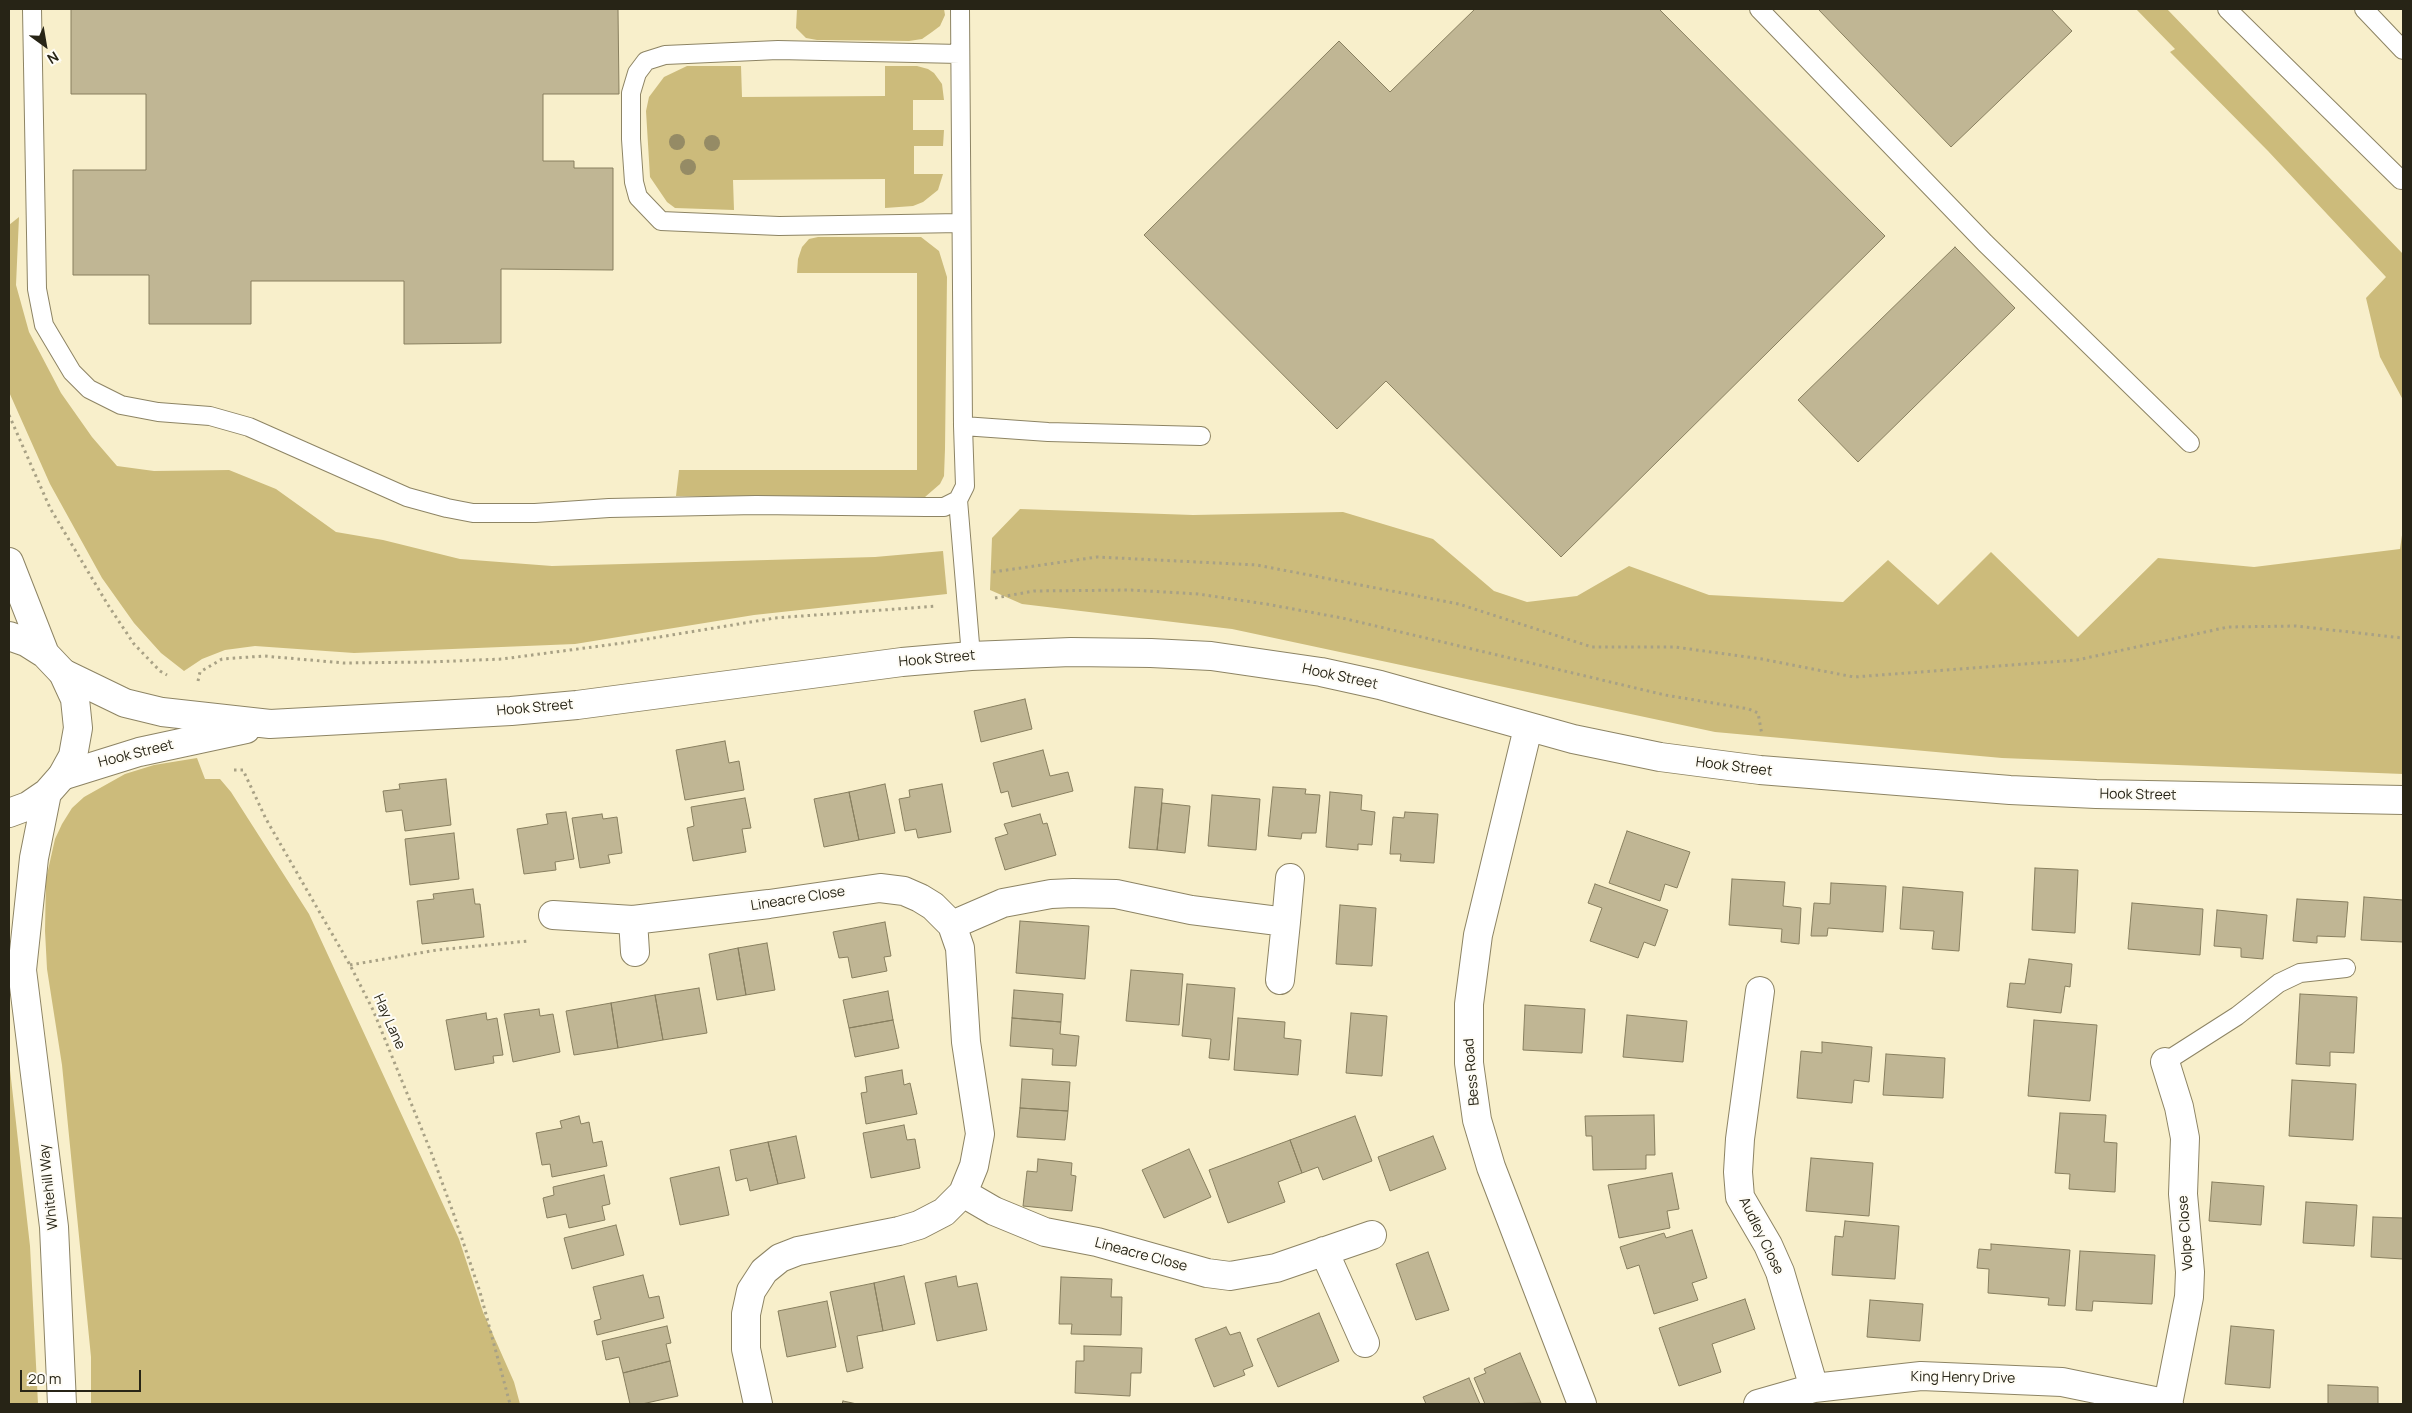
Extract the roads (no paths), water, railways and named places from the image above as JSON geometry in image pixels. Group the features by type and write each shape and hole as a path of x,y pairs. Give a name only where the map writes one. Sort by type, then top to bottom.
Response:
{"street":[{"path":"9,562 54,664 75,699 78,728 73,756 55,785 28,806 9,813"},
{"name":"Hook Street","path":"9,636 26,642 54,664 126,702 162,712 270,724 577,705 902,662 971,656 1071,652 1151,653 1211,656 1274,664 1380,685 1528,728 1660,757 1800,775 2087,794 2403,800"},
{"name":"Hook Street","path":"55,785 139,752 200,716"},
{"name":"Bess Road","path":"1528,728 1478,935 1469,1004 1469,1063 1477,1120 1490,1167 1582,1404"},
{"name":"Whitehill Way","path":"55,785 34,858 22,970 54,1227 62,1404"},
{"path":"1280,980 1290,878"},
{"name":"Lineacre Close","path":"553,915 633,920 769,904 880,888 904,891 920,898 933,906 952,925 960,948 966,1042 980,1134 974,1166 963,1192 944,1212 919,1225 899,1231 798,1252 780,1258 764,1272 750,1291 746,1314 746,1348 758,1404"},
{"path":"952,925 1003,903 1050,894 1073,893 1116,894 1191,910 1286,922"},
{"path":"633,920 635,952"},
{"name":"Whitehill Way","path":"9,943 22,970"},
{"name":"Audley Close","path":"1760,991 1740,1139 1738,1172 1740,1197 1768,1245 1780,1272 1814,1388"},
{"name":"Volpe Close","path":"2164,1062 2178,1107 2185,1138 2183,1194 2190,1272 2189,1297 2169,1404"},
{"name":"Lineacre Close","path":"963,1192 994,1211 1045,1232 1097,1242 1207,1272 1230,1276 1276,1268 1372,1235"},
{"path":"1324,1251 1365,1343"},
{"name":"King Henry Drive","path":"1758,1404 1814,1388 1920,1376 2169,1404"}],"lane":[{"path":"32,9 37,289 44,325 48,333 72,372 89,389 120,405 158,412 210,416 249,427 408,497 447,508 473,512 756,505 926,507 944,506 958,500"},
{"path":"960,9 962,426 966,486 958,500 971,656"},
{"path":"1759,9 1985,242 2190,443"},
{"path":"2227,9 2401,180"},
{"path":"2364,9 2403,50"},
{"path":"960,54 778,50 665,55 646,61 637,72 631,93 634,182 638,197 661,221 779,226 960,223"},
{"path":"962,426 1048,432 1201,436"},
{"path":"2164,1062 2237,1016 2279,983 2300,974 2346,968"}]}
